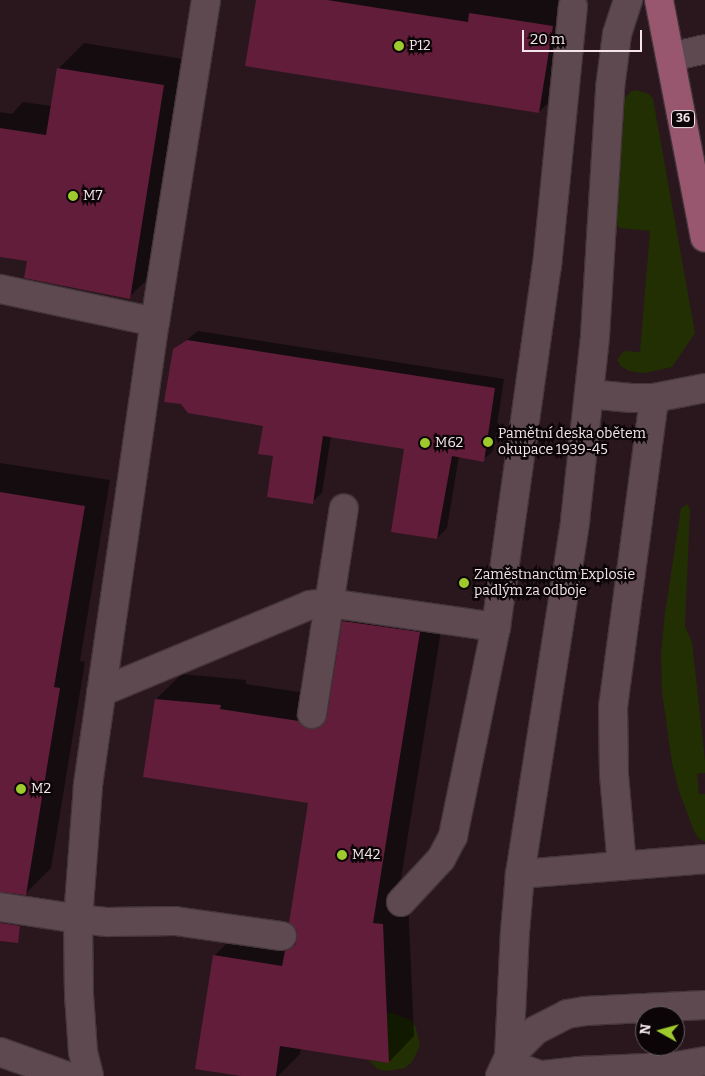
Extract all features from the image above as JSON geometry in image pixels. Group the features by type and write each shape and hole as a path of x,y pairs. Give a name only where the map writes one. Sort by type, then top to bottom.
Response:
{"main road":[{"name":"36","path":"659,0 705,238"}],"lane":[{"path":"89,1076 84,1052 79,995 78,920 88,785 155,322 206,0"},
{"path":"504,1067 520,874 575,521 589,394 595,336 610,88 617,34 628,0"},
{"path":"401,902 441,859 453,836 496,627 547,266 573,6"},
{"path":"671,56 705,49"},
{"path":"0,289 155,322"},
{"path":"589,394 654,398 705,388"},
{"path":"622,866 614,767 613,707 654,398"},
{"path":"312,714 344,508"},
{"path":"101,692 310,605 329,603 496,627"},
{"path":"520,874 705,859"},
{"path":"0,907 78,920 108,922 175,921 282,936"},
{"path":"504,1067 536,1030 567,1014 585,1011 705,1005"},
{"path":"0,1052 67,1076"},
{"path":"504,1067 520,1068 538,1076 671,1067 705,1061"}],"green space":[{"path":"636,90 649,94 653,99 695,333 672,367 645,373 629,371 621,366 617,360 624,351 640,352 650,231 620,228 615,224 622,102 630,92"},
{"path":"687,504 690,509 685,626 692,642 705,761 705,773 697,774 699,794 705,794 705,842 698,838 694,831 679,791 672,763 662,692 661,654 665,613 681,508"},
{"path":"392,1013 411,1020 416,1028 420,1046 412,1062 405,1068 387,1071 378,1069 368,1060 389,1063 386,1014"}],"building":[{"name":"P12","path":"256,0 327,0 468,22 469,13 553,26 539,113 245,66"},
{"name":"M7","path":"57,68 164,85 130,299 24,278 27,261 0,257 0,128 46,135"},
{"name":"M62","path":"187,340 495,388 484,462 452,456 437,539 391,532 404,449 323,436 313,504 267,497 273,456 258,454 263,426 188,413 181,404 164,402 173,349"},
{"name":"M2","path":"0,492 85,506 54,687 60,688 26,895 0,892"},
{"name":"M42","path":"342,621 420,632 373,923 383,924 389,1063 280,1046 276,1076 241,1076 195,1069 213,955 282,966 285,951 295,945 297,931 289,923 308,803 143,777 155,699 221,705 220,709 299,721 309,729 318,728 324,723 327,716"},
{"path":"0,923 20,926 18,943 0,941"}],"place":[{"name":"P12","path":"399,46"},
{"name":"M7","path":"73,196"},
{"name":"Pamětní deska obětem okupace 1939-45","path":"488,442"},
{"name":"M62","path":"425,443"},
{"name":"Zaměstnancům Explosie padlým za odboje","path":"464,583"},
{"name":"M2","path":"21,789"},
{"name":"M42","path":"342,855"}]}
